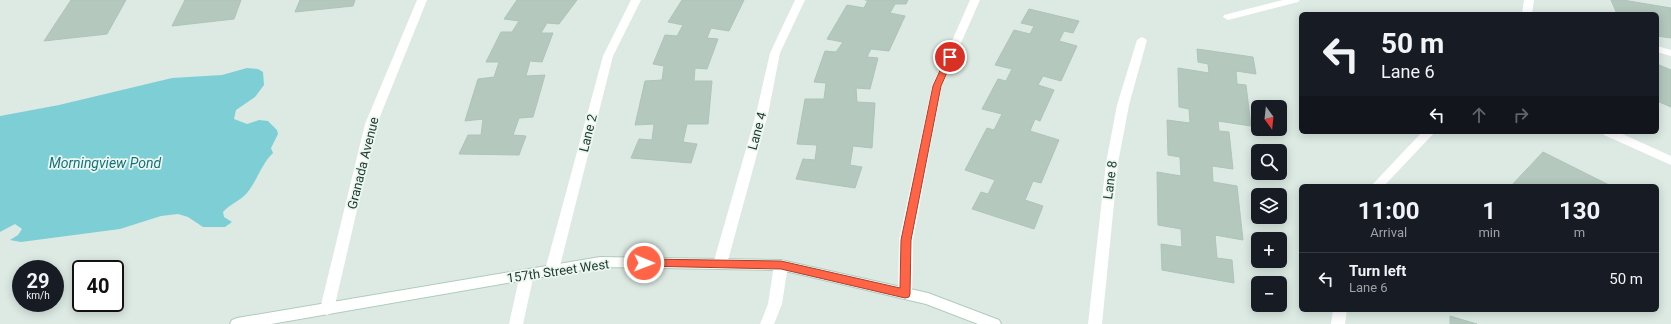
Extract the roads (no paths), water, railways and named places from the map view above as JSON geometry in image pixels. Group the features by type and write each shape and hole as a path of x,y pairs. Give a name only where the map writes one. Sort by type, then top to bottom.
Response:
{"street":[{"name":"Granada Avenue","path":"327,309 371,124 422,0"},
{"name":"Lane 2","path":"552,270 608,56 636,0"},
{"name":"Lane 4","path":"720,264 762,114 775,53 800,0"},
{"path":"905,294 906,240 937,86 974,0"},
{"path":"1228,17 1295,0"},
{"path":"1528,12 1529,0"},
{"name":"Lane 8","path":"1096,324 1112,163 1123,105 1142,40"},
{"path":"1659,50 1671,53"},
{"path":"1379,184 1427,134"},
{"path":"1612,134 1671,161"},
{"name":"157th Street West","path":"237,324 600,262 781,265 928,299 994,324"},
{"path":"768,324 775,304 781,265"},
{"path":"516,324 527,274"},
{"path":"1338,324 1340,312"}],"water":[{"name":"Morningview Pond","path":"247,68 258,69 263,72 264,85 255,97 236,110 234,119 247,124 259,120 268,121 277,130 278,134 271,148 273,153 269,157 251,188 244,196 223,212 224,217 232,222 225,227 203,227 188,217 178,214 161,216 120,229 21,242 10,240 18,235 22,229 15,224 0,232 0,116 59,105 172,78 222,75"}]}
